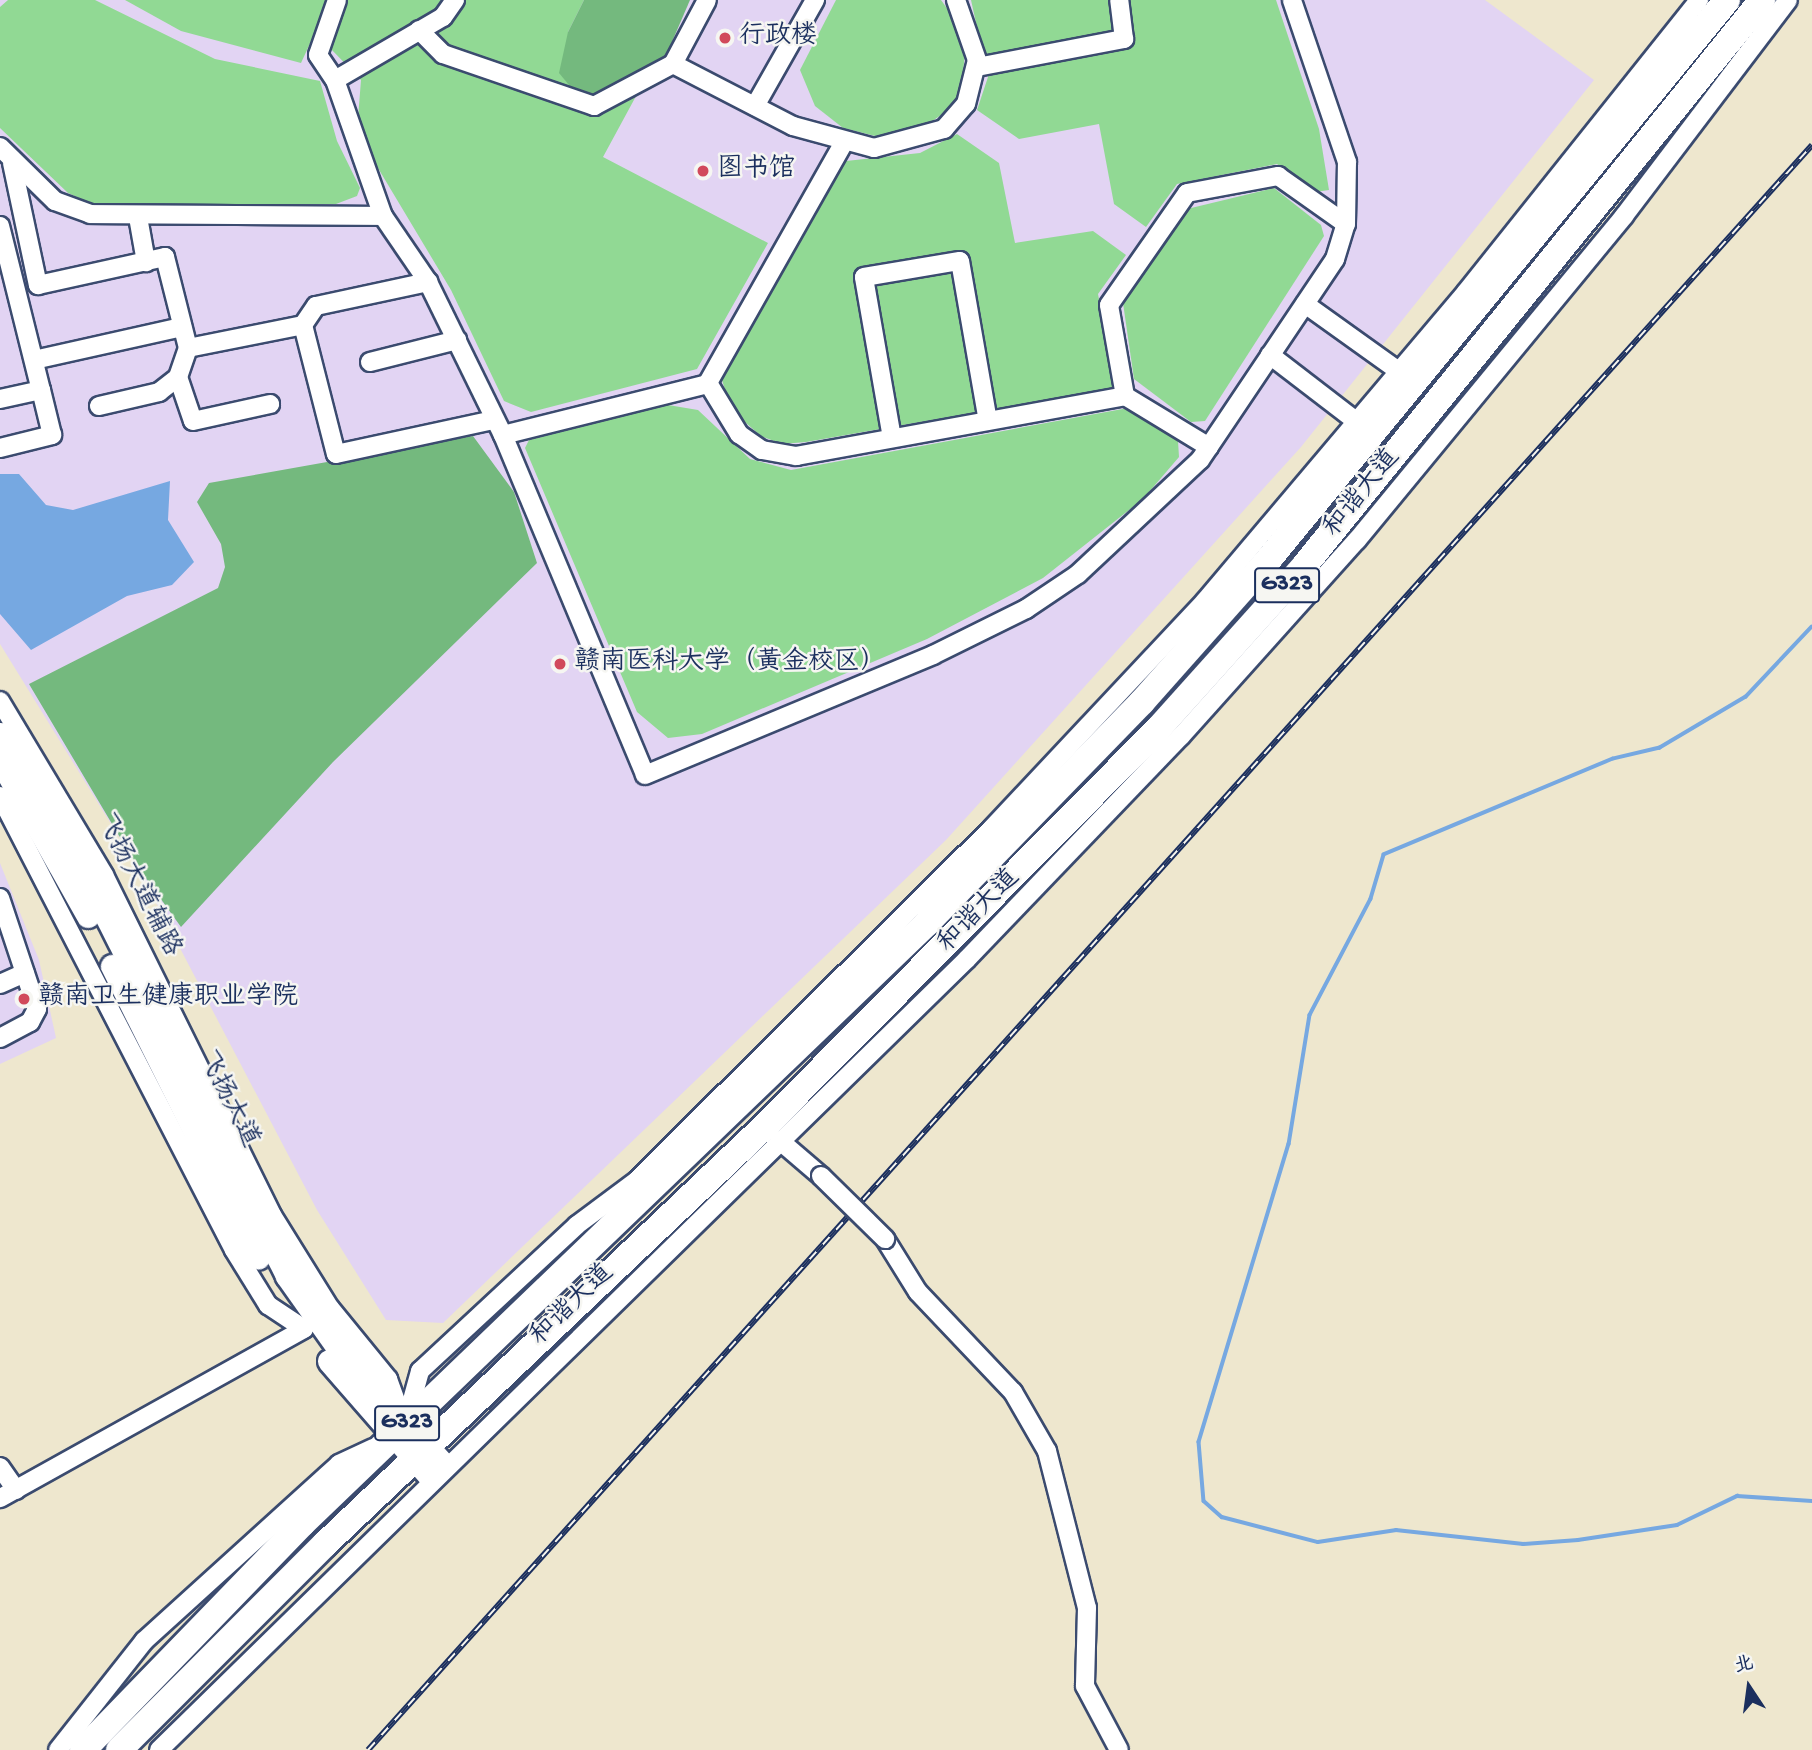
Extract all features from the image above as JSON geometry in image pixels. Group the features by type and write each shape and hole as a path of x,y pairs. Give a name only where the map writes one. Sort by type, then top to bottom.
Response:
{"highway":[{"name":"和谐大道","path":"398,1432 741,1107 1142,702 1364,428 1727,0"},
{"name":"和谐大道","path":"119,1750 429,1462 1159,728 1305,565 1762,0"},
{"name":"G323","path":"83,1750 398,1432"}],"main road":[{"name":"飞扬大道","path":"0,734 28,774 113,933 287,1276 398,1432"},
{"name":"飞扬大道","path":"0,761 81,900 243,1231 304,1329 429,1462"}],"street":[{"path":"337,0 318,55 335,80 383,216 428,282 498,428 645,775 933,655 1026,609 1136,524 1209,447 1335,259 1346,224 1347,162 1292,0"},
{"path":"335,80 443,18 455,0"},
{"path":"419,30 443,54 594,106 673,64 707,0"},
{"path":"755,106 815,0"},
{"path":"673,64 755,106 843,144 895,146 944,129 967,104 977,67 956,0"},
{"path":"977,67 1124,39 1119,0"},
{"path":"1305,304 1407,377 1699,0"},
{"path":"159,1750 429,1462 577,1345 618,1296 995,930 1357,540 1624,216 1788,0"},
{"path":"303,325 336,454 498,428 708,384 843,144"},
{"path":"0,147 12,163 55,201 90,214 138,217 383,216"},
{"path":"12,163 38,285 165,257 188,348 177,377 159,392 99,406"},
{"path":"1125,396 1109,306 1187,193 1278,176 1346,224"},
{"path":"138,217 146,262"},
{"path":"0,448 52,436 2,236"},
{"path":"892,438 864,277 960,261 988,421"},
{"path":"188,348 303,325 316,306 428,282"},
{"path":"34,360 182,327"},
{"path":"370,362 457,340"},
{"path":"58,1750 144,1642 339,1464 398,1432 420,1371 577,1225 636,1181 992,828 1364,428 1270,355"},
{"path":"177,377 193,421 270,404"},
{"path":"708,384 724,418 762,450 796,456 1125,396 1209,447"},
{"path":"0,399 41,390"},
{"name":"飞扬大道辅路","path":"0,701 62,797 104,875 301,1267 388,1379 398,1432"},
{"path":"28,774 62,797"},
{"path":"0,796 36,857 234,1250 268,1305 304,1329 8,1494 0,1467"},
{"path":"36,857 81,900"},
{"path":"104,875 113,933"},
{"path":"0,1038 36,1015 25,973 2,908"},
{"path":"0,984 25,973"},
{"path":"779,1140 821,1176 885,1239 918,1292 1030,1414 1047,1451 1087,1608 1085,1686 1119,1750"},
{"path":"388,1379 420,1371"}],"shaded area":[{"name":"赣南医科大学（黄金校区）","path":"0,0 1485,0 1594,80 1301,447 946,840 443,1323 386,1320 317,1210 137,866 0,644"},
{"name":"赣南卫生健康职业学院","path":"0,863 39,960 56,1038 0,1064"}],"green space":[{"path":"8,0 95,0 215,59 320,81 337,141 360,188 357,196 336,204 141,204 90,203 68,193 0,128 0,7"},
{"path":"125,0 330,0 301,63 181,31"},
{"path":"347,0 584,0 568,32 594,115 635,98 603,157 768,243 697,369 531,412 504,401 451,290 366,148 358,118 361,80 330,48"},
{"path":"584,0 690,0 665,58 635,98 594,115 559,73 568,32"},
{"path":"836,0 941,0 956,21 965,53 961,93 951,108 921,129 879,137 843,128 815,106 800,70"},
{"path":"971,0 1276,0 1319,129 1329,190 1315,192 1277,164 1177,184 1146,227 1114,204 1099,124 1019,139 977,110 988,77"},
{"path":"957,134 999,163 1015,243 1093,231 1126,255 1098,294 1116,388 806,442 782,444 761,436 732,411 720,374 846,161 920,153"},
{"path":"1274,188 1321,225 1324,236 1205,421 1191,422 1134,379 1123,303 1187,209"},
{"path":"668,405 698,410 750,459 791,470 1128,408 1178,441 1179,457 1143,499 1043,578 927,639 702,734 668,738 637,712 525,448 529,440"},
{"path":"473,436 514,492 537,563 333,762 181,927 137,866 29,684 218,588 225,567 221,544 197,502 209,483"}],"water":[{"path":"0,474 19,474 46,505 73,510 170,481 168,520 194,562 172,585 127,596 31,650 0,614"}],"waterway":[{"path":"1812,627 1746,697 1660,748 1613,759 1384,855 1371,899 1310,1015 1289,1144 1199,1442 1204,1501 1222,1517 1318,1542 1396,1530 1523,1544 1578,1540 1677,1525 1737,1496 1812,1501"}],"railway":[{"path":"368,1750 1812,145"}],"place":[{"name":"行政楼","path":"725,38"},
{"name":"图书馆","path":"703,171"},
{"name":"赣南医科大学（黄金校区）","path":"560,664"},
{"name":"赣南卫生健康职业学院","path":"24,999"}]}
